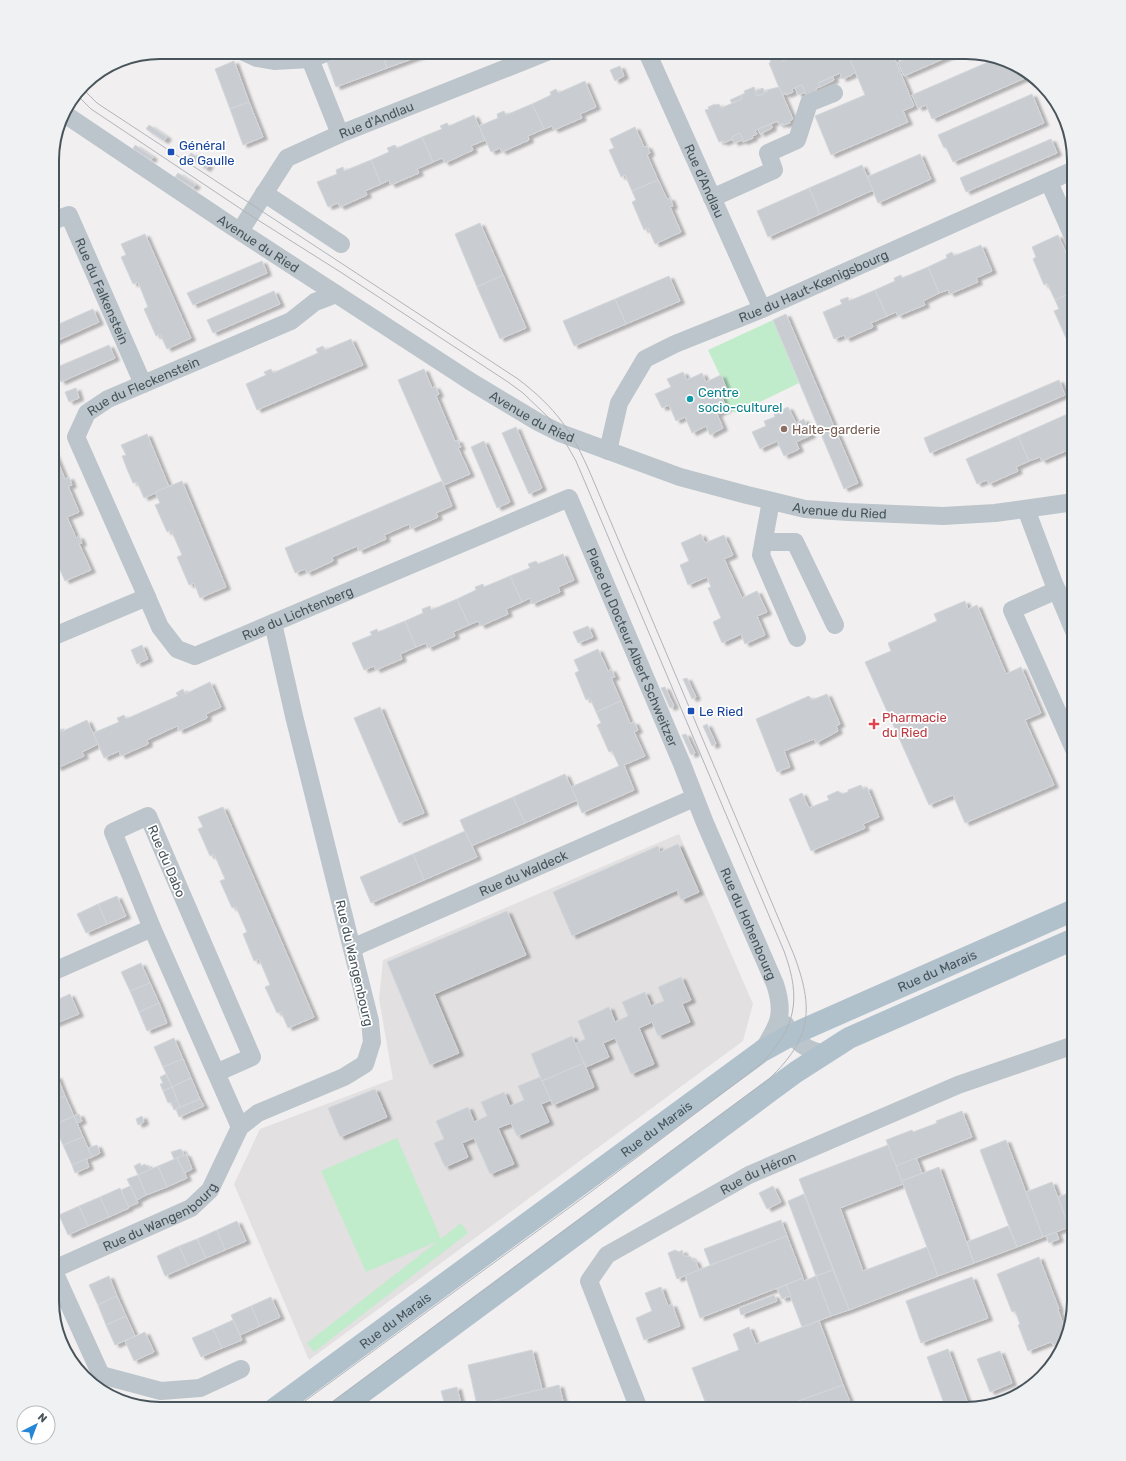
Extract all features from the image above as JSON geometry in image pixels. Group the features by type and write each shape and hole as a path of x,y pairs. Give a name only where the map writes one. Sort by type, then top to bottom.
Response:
{"main road":[{"name":"Rue du Marais","path":"284,1402 762,1051 791,1034 839,1015 1067,915"},
{"name":"Rue du Marais","path":"349,1402 766,1094 825,1053 850,1038 1067,942"}],"street":[{"path":"262,59 310,59 340,134"},
{"name":"Rue d'Andlau","path":"240,231 286,158 340,134 530,59"},
{"name":"Rue d'Andlau","path":"650,59 762,309"},
{"path":"712,198 774,170 768,153 797,140 809,103 834,93"},
{"name":"Avenue du Ried","path":"68,117 473,383 538,422 560,433 680,476 805,509 935,515 995,513 1067,503"},
{"name":"Rue du Haut-Kœnigsbourg","path":"608,451 619,403 645,359 675,344 762,309 1067,173"},
{"path":"1049,182 1067,223"},
{"path":"264,193 341,244"},
{"name":"Rue du Falkenstein","path":"59,219 69,215 143,384"},
{"name":"Rue du Fleckenstein","path":"147,597 76,437 86,413 108,399 291,321 315,302 336,294"},
{"name":"Rue du Lichtenberg","path":"147,597 157,623 177,649 195,656 569,498"},
{"name":"Place du Docteur Albert Schweitzer","path":"569,498 682,764 694,798"},
{"path":"772,501 761,555 797,638"},
{"path":"1026,509 1067,614"},
{"path":"764,542 795,542 835,626"},
{"path":"1057,590 1012,610 1067,733"},
{"path":"59,634 147,597"},
{"name":"Rue du Wangenbourg","path":"59,1266 191,1208 210,1190 240,1127 258,1114 344,1077 365,1064 372,1042 370,1021 294,716 273,624"},
{"name":"Rue du Waldeck","path":"352,948 694,798"},
{"name":"Rue du Hohenbourg","path":"694,798 775,984 781,1006 780,1017 775,1029 762,1051"},
{"name":"Rue du Dabo","path":"216,1073 252,1057 148,816 113,832 152,928 216,1073 240,1127"},
{"path":"59,969 152,928"},
{"path":"781,1006 783,1018 791,1034 806,1047 825,1053"},
{"name":"Rue du Héron","path":"636,1402 589,1281 607,1255 749,1174 958,1085 1067,1047"},
{"path":"59,1286 98,1379 161,1391 200,1388 241,1369"}],"shaded area":[{"path":"679,834 753,1004 743,1041 309,1360 234,1184 260,1129 393,1079 379,999 383,960"}],"green space":[{"path":"773,320 799,383 737,413 727,409 720,393 727,390 708,350"},
{"path":"397,1138 441,1239 461,1223 468,1233 314,1352 307,1343 438,1241 366,1272 321,1171"}],"building":[{"path":"335,59 384,59 387,68 336,87 327,62"},
{"path":"384,59 412,59 387,68"},
{"path":"772,59 782,59 783,61 787,59 850,59 856,72 842,79 840,73 818,83 820,87 816,88 816,91 806,95 802,85 792,89 793,92 782,95 769,63"},
{"path":"850,59 895,59 914,106 903,111 908,122 831,155 815,116 865,95"},
{"path":"905,59 943,59 904,76 898,62"},
{"path":"234,61 249,102 230,109 215,69"},
{"path":"989,62 1011,69 1025,78 932,119 926,105 918,108 912,95"},
{"path":"620,66 624,76 615,81 610,70"},
{"path":"833,77 834,80 820,87 818,83"},
{"path":"585,81 596,107 580,114 582,118 554,130 552,126 544,129 532,104 551,95 550,92 556,89 558,93"},
{"path":"802,85 805,92 798,95 795,88"},
{"path":"754,87 757,96 768,91 767,90 779,87 793,119 789,121 790,123 783,125 783,123 779,125 778,121 758,129 755,131 757,134 752,136 753,138 743,142 740,133 732,137 733,139 723,143 723,141 719,142 705,110 709,109 708,107 715,104 719,104 721,108 742,99 741,95 745,93 744,91"},
{"path":"763,88 765,93 757,96 755,91"},
{"path":"1032,94 1044,123 953,162 938,135"},
{"path":"741,95 742,99 732,103 730,100"},
{"path":"249,102 263,137 243,145 230,109"},
{"path":"532,104 544,129 528,136 529,140 502,152 500,148 491,152 479,126 498,118 497,114 504,111 506,115"},
{"path":"474,115 485,140 471,146 473,150 445,163 442,158 433,162 422,137 442,129 440,126 447,123 449,126"},
{"path":"771,124 772,128 760,134 758,129"},
{"path":"149,125 167,137 164,141 146,129"},
{"path":"635,127 644,147 647,146 650,153 647,155 658,180 632,191 625,175 621,177 609,150 614,148 610,139"},
{"path":"740,133 743,140 734,143 732,137"},
{"path":"422,137 433,162 417,169 419,173 391,185 389,180 381,184 371,160 389,152 387,148 395,145 397,148"},
{"path":"1051,139 1057,153 966,192 960,178"},
{"path":"135,145 153,157 151,160 133,149"},
{"path":"191,153 209,165 206,169 188,157"},
{"path":"920,154 931,179 878,203 867,177"},
{"path":"371,160 381,184 365,191 367,195 340,207 338,203 328,207 317,182 337,174 336,170 343,167 344,171"},
{"path":"862,165 873,190 820,214 809,188"},
{"path":"178,173 196,185 193,188 175,177"},
{"path":"658,180 667,199 670,198 673,206 670,207 681,232 655,244 648,228 644,230 632,202 636,200 632,191"},
{"path":"809,188 820,214 768,237 757,211"},
{"path":"480,223 503,275 477,287 455,234"},
{"path":"145,234 191,338 167,349 160,334 156,336 144,309 148,307 138,282 133,284 121,257 126,255 121,244"},
{"path":"1058,235 1067,255 1067,295 1055,300 1047,283 1044,285 1033,259 1036,257 1032,247"},
{"path":"981,245 992,271 976,278 978,282 950,294 948,290 939,293 928,267 947,258 946,255 952,252 954,256"},
{"path":"262,261 267,273 193,305 187,293"},
{"path":"928,267 939,293 923,301 925,305 898,316 896,312 887,316 875,290 895,281 894,278 901,275 902,278"},
{"path":"503,275 526,328 500,339 477,287"},
{"path":"669,276 680,301 626,324 615,299"},
{"path":"875,290 887,316 871,323 873,327 846,339 844,335 834,339 823,312 842,304 840,300 848,297 849,301"},
{"path":"274,291 280,304 213,333 207,320"},
{"path":"1067,295 1066,338 1054,311 1059,309 1055,300"},
{"path":"615,299 626,324 574,346 563,321"},
{"path":"93,309 99,322 59,340 59,324"},
{"path":"786,314 858,483 844,489 773,320"},
{"path":"351,339 363,365 257,410 246,384 266,375 264,372 271,369 273,373 318,353 316,349 323,346 325,350"},
{"path":"109,345 115,358 61,382 59,377 59,366"},
{"path":"424,369 432,388 435,386 439,394 436,396 455,441 458,440 461,447 458,448 470,474 444,485 398,380"},
{"name":"Centre socio-culturel","path":"683,372 687,380 702,373 706,382 721,375 727,390 720,393 727,409 717,414 723,428 710,435 706,426 692,433 685,417 676,421 669,405 662,408 655,394 671,387 667,379"},
{"path":"1059,380 1065,395 930,453 924,438"},
{"path":"76,388 79,398 69,402 65,392"},
{"name":"Halte-garderie","path":"788,407 796,423 804,419 811,435 796,442 799,449 784,456 777,441 760,449 752,432 766,426 764,421 775,417 774,414"},
{"path":"1067,414 1067,450 1042,461 1040,457 1029,461 1018,436"},
{"path":"516,427 542,488 529,494 502,433"},
{"path":"147,434 169,487 144,498 137,482 133,483 122,456 126,455 121,445"},
{"path":"1018,436 1029,461 1016,467 1018,471 989,484 987,480 977,484 966,459"},
{"path":"484,441 510,502 497,508 471,447"},
{"path":"59,465 65,479 69,477 72,485 68,486 79,512 67,517 76,538 79,536 82,543 79,544 91,570 65,581 59,568"},
{"path":"182,481 226,587 200,598 194,583 189,585 177,557 182,555 171,530 167,532 155,505 160,503 155,492"},
{"path":"442,481 452,506 436,513 438,517 411,529 409,524 384,535 386,539 359,551 357,546 332,557 333,561 307,573 305,569 295,573 285,548"},
{"path":"701,534 705,543 724,535 733,555 724,559 742,598 757,591 767,612 757,616 765,635 745,644 741,634 722,643 713,622 721,618 708,588 711,587 707,577 688,585 680,565 689,561 681,543"},
{"path":"563,554 574,580 558,587 560,592 532,604 530,598 522,602 510,576 530,568 528,564 536,561 538,564"},
{"path":"510,576 522,602 506,609 508,614 481,626 478,621 469,625 457,599 476,590 475,587 483,584 484,587"},
{"path":"457,599 469,625 453,632 455,636 428,648 426,643 416,647 405,621 423,613 422,609 430,606 431,610"},
{"path":"965,601 968,609 977,605 1006,674 1021,667 1041,713 1025,720 1054,785 965,823 953,795 929,805 865,662 891,651 888,643 937,621 934,614"},
{"path":"405,621 416,647 400,654 402,659 376,670 374,666 364,670 352,643 372,635 370,632 377,629 378,632"},
{"path":"588,626 593,637 578,643 573,632"},
{"path":"142,645 148,659 137,664 131,650"},
{"path":"598,649 608,671 611,669 615,677 611,678 621,701 596,712 590,698 586,700 575,673 579,671 574,660"},
{"path":"687,678 696,697 692,699 683,679"},
{"path":"210,682 221,707 206,714 207,718 179,731 177,726 147,740 148,744 121,756 119,751 104,758 93,733 119,722 117,718 124,715 126,719 178,696 176,693 183,689 185,694"},
{"path":"665,687 674,706 670,708 661,688"},
{"path":"827,694 840,724 836,726 838,731 816,743 814,739 784,751 790,767 777,772 756,719 809,696 812,700"},
{"path":"621,701 630,723 634,722 638,730 634,732 645,756 624,765 634,790 582,813 571,787 619,766 612,751 609,752 597,725 601,723 596,712"},
{"path":"380,707 424,813 399,823 354,718"},
{"path":"87,720 98,744 82,752 84,756 59,767 59,727 61,732"},
{"path":"707,724 716,744 712,746 703,726"},
{"path":"686,734 695,753 691,755 682,735"},
{"path":"565,774 577,800 525,823 513,797"},
{"path":"861,785 863,789 867,787 879,817 863,824 865,828 811,851 789,799 802,793 809,808 829,800 827,796 838,791 842,794"},
{"path":"513,797 525,823 471,846 460,820"},
{"path":"223,807 314,1017 288,1028 281,1012 277,1013 265,987 270,985 259,959 254,961 243,934 247,932 236,907 232,908 220,881 225,879 214,854 210,856 198,829 203,827 198,817"},
{"path":"465,831 477,857 424,880 413,854"},
{"path":"678,844 699,892 681,900 677,890 572,936 553,892 658,846 660,852"},
{"path":"413,854 424,880 371,903 360,877"},
{"path":"117,896 126,916 107,924 98,904"},
{"path":"98,904 107,924 86,933 77,914"},
{"path":"507,911 526,955 434,994 459,1053 430,1065 387,962"},
{"path":"141,963 150,983 130,991 121,972"},
{"path":"681,977 691,1000 682,1004 690,1022 658,1036 652,1022 639,1028 654,1064 631,1074 615,1038 603,1043 609,1057 586,1067 575,1044 585,1039 578,1021 609,1007 615,1022 628,1016 622,1002 645,992 651,1006 664,1001 658,987"},
{"path":"150,983 159,1003 139,1012 130,991"},
{"path":"70,994 79,1014 59,1022 59,999"},
{"path":"159,1003 167,1023 147,1031 139,1012"},
{"path":"572,1036 584,1063 542,1081 531,1054"},
{"path":"174,1038 183,1059 163,1067 154,1047"},
{"path":"183,1059 191,1078 172,1087 163,1067"},
{"path":"584,1063 594,1087 553,1105 542,1081"},
{"path":"166,1074 172,1087 163,1091 160,1084 163,1083 160,1077"},
{"path":"540,1077 551,1100 541,1104 549,1122 517,1136 511,1123 498,1128 514,1164 490,1174 474,1138 462,1143 468,1157 445,1167 434,1143 444,1139 436,1121 468,1107 474,1122 487,1116 481,1102 504,1092 510,1106 524,1100 518,1086"},
{"path":"191,1078 200,1099 180,1107 172,1087"},
{"path":"59,1081 65,1096 59,1098"},
{"path":"172,1087 180,1107 174,1110 171,1102 168,1103 163,1091"},
{"path":"375,1089 387,1117 340,1137 328,1108"},
{"path":"65,1096 74,1116 59,1123 59,1098"},
{"path":"200,1099 204,1106 179,1117 176,1109"},
{"path":"962,1111 972,1137 896,1166 886,1140 912,1130 913,1132 937,1123 936,1121"},
{"path":"79,1114 82,1121 77,1123 74,1116"},
{"path":"74,1116 83,1137 63,1145 59,1136 59,1123"},
{"path":"142,1116 144,1122 138,1125 136,1119"},
{"path":"83,1137 92,1157 72,1165 63,1145"},
{"path":"1006,1140 1043,1237 1017,1247 980,1150"},
{"path":"97,1145 100,1153 92,1157 88,1148"},
{"path":"888,1145 903,1184 840,1208 863,1271 927,1247 938,1276 849,1310 799,1179"},
{"path":"181,1149 184,1155 174,1159 171,1152"},
{"path":"186,1154 192,1169 184,1173 177,1158"},
{"path":"177,1158 187,1178 167,1187 158,1166"},
{"path":"916,1158 922,1173 902,1181 896,1166"},
{"path":"86,1159 89,1167 75,1173 72,1165"},
{"path":"140,1163 141,1166 145,1164 146,1166 148,1165 150,1170 138,1175 134,1166"},
{"path":"158,1166 167,1187 146,1195 138,1175"},
{"path":"939,1167 974,1263 938,1276 902,1181"},
{"path":"138,1175 146,1195 137,1200 127,1179"},
{"path":"1052,1182 1067,1222 1067,1228 1043,1237 1026,1192"},
{"path":"130,1186 138,1203 128,1207 121,1190"},
{"path":"773,1186 781,1202 767,1209 759,1193"},
{"path":"120,1188 129,1208 109,1217 100,1197"},
{"path":"804,1194 833,1270 816,1276 788,1201"},
{"path":"1067,1194 1067,1222 1058,1197"},
{"path":"100,1197 109,1217 88,1226 79,1206"},
{"path":"79,1206 88,1226 68,1235 59,1215"},
{"path":"781,1220 787,1236 710,1265 704,1249"},
{"path":"237,1221 246,1241 225,1250 217,1230"},
{"path":"1008,1226 1017,1247 974,1263 967,1242"},
{"path":"217,1230 225,1250 206,1258 197,1239"},
{"path":"1056,1232 1059,1239 1049,1243 1046,1236"},
{"path":"787,1236 803,1278 700,1318 685,1275"},
{"path":"197,1239 206,1258 188,1266 179,1246"},
{"path":"179,1246 188,1266 165,1276 157,1256"},
{"path":"675,1250 679,1252 682,1250 684,1256 691,1257 693,1261 695,1260 699,1270 677,1279 668,1253"},
{"path":"1039,1257 1059,1309 1058,1310 1064,1327 1057,1343 1053,1345 1051,1342 1028,1351 1018,1325 1020,1324 1015,1311 1012,1312 997,1274"},
{"path":"833,1270 849,1310 831,1316 816,1276"},
{"path":"109,1276 117,1296 98,1305 89,1285"},
{"path":"816,1276 831,1316 802,1327 786,1285 803,1278 804,1281"},
{"path":"972,1277 988,1318 921,1343 906,1301"},
{"path":"786,1285 791,1296 782,1299 777,1289"},
{"path":"661,1287 668,1306 672,1304 680,1326 644,1340 636,1318 652,1311 645,1293"},
{"path":"774,1295 777,1301 741,1315 739,1308"},
{"path":"117,1296 126,1316 106,1325 98,1305"},
{"path":"271,1297 280,1317 260,1326 251,1306"},
{"path":"251,1306 260,1326 240,1335 231,1315"},
{"path":"126,1316 135,1336 115,1345 106,1325"},
{"path":"233,1320 242,1340 222,1348 213,1329"},
{"path":"819,1321 843,1385 796,1402 705,1402 692,1368 739,1350 733,1334 749,1327 756,1344"},
{"path":"213,1329 222,1348 201,1357 192,1338"},
{"path":"145,1332 154,1352 134,1361 125,1341"},
{"path":"948,1349 967,1401 943,1402 927,1357"},
{"path":"532,1350 542,1389 489,1402 476,1402 468,1365"},
{"path":"1000,1351 1012,1383 990,1392 977,1359"},
{"path":"559,1385 563,1402 489,1402"},
{"path":"843,1385 850,1402 796,1402"},
{"path":"457,1387 460,1402 444,1402 441,1391"}],"tram line":[{"path":"86,92 97,103 518,379 543,400 562,421 584,459 591,475 794,955 805,991 805,1022 801,1036 794,1050 769,1079 332,1402"},
{"path":"80,98 91,109 250,215 342,273 508,382 523,393 549,418 560,433 576,461 784,951 790,968 793,984 794,999 788,1026 772,1051 760,1065 588,1194 304,1402"}],"place":[{"name":"Général de Gaulle","path":"171,152"},
{"name":"Centre socio-culturel","path":"690,399"},
{"name":"Halte-garderie","path":"784,429"},
{"name":"Le Ried","path":"691,711"},
{"name":"Pharmacie du Ried","path":"874,724"}]}
